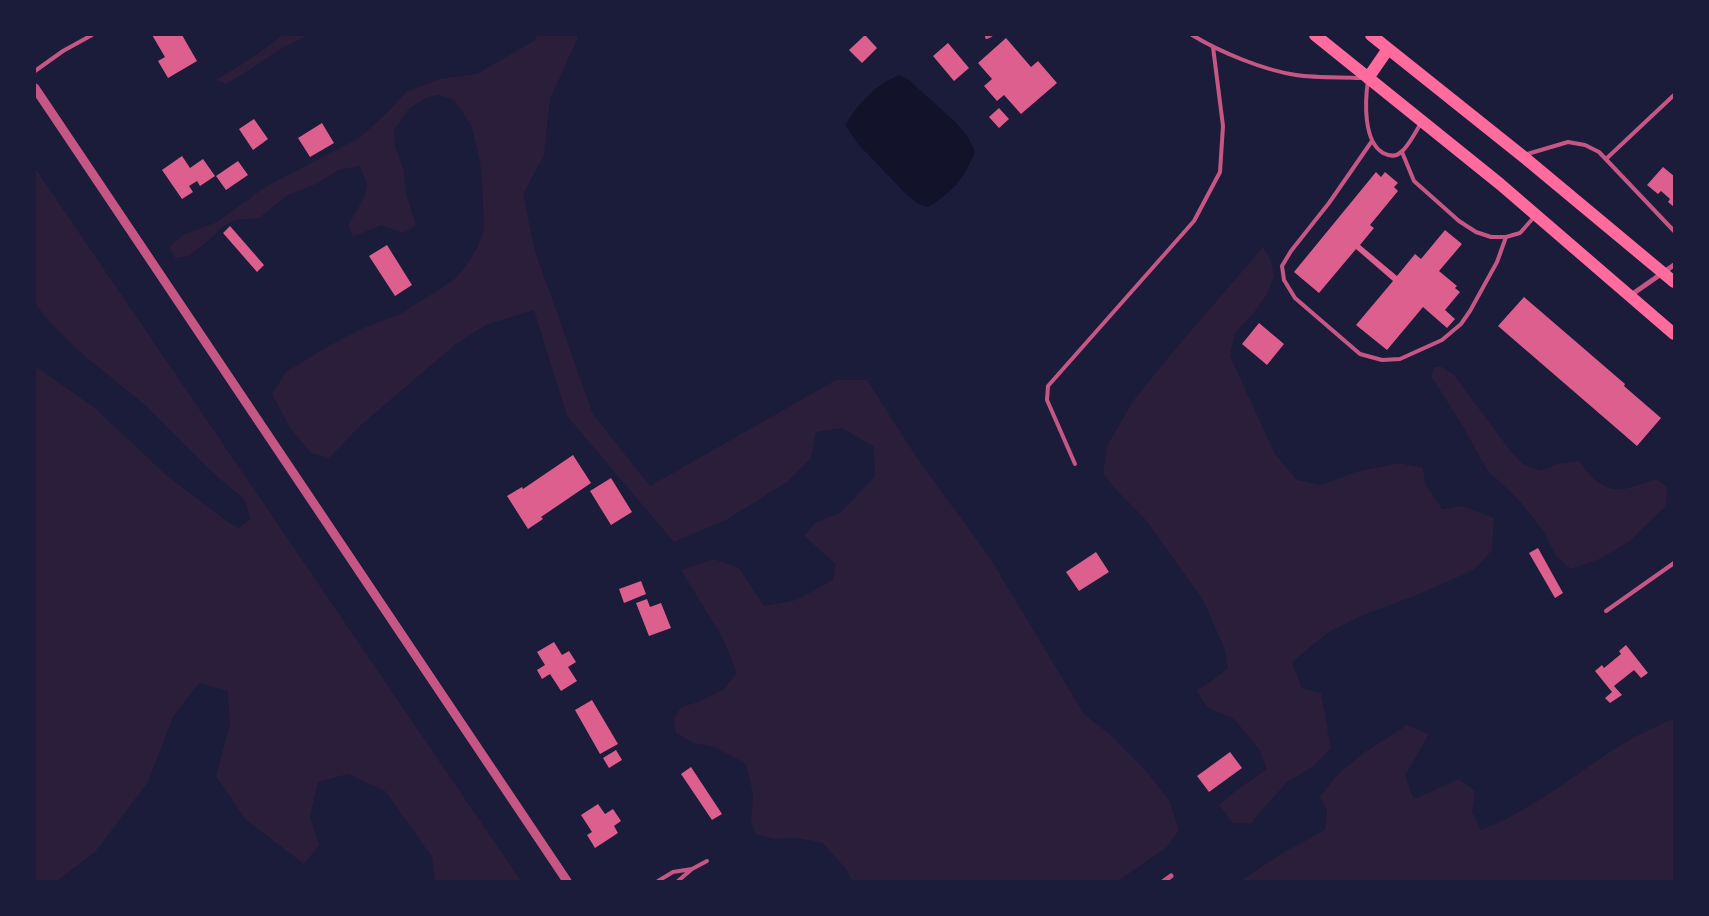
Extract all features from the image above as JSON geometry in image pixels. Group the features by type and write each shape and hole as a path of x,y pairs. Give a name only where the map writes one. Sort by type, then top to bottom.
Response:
{"main road":[{"path":"1315,35 1537,215 1674,334"},
{"path":"1371,35 1669,269 1674,282"},
{"path":"1368,78 1388,49"}],"street":[{"path":"35,88 567,881"},
{"path":"1630,295 1669,269"},
{"path":"1164,881 1171,876"}],"lane":[{"path":"35,71 63,51 92,35"},
{"path":"1192,35 1212,47 1265,67 1296,75 1368,78 1366,102 1372,141 1380,151 1388,156 1394,156 1402,152 1423,122"},
{"path":"1075,464 1047,400 1048,386 1194,220 1220,172 1223,126 1212,47"},
{"path":"1606,160 1674,96"},
{"path":"1372,141 1282,266 1284,280 1295,298 1360,354 1382,360 1400,359 1442,340 1461,324 1470,312 1497,262 1506,237"},
{"path":"1522,155 1568,142 1585,145 1599,152 1674,231"},
{"path":"1402,152 1414,181 1459,221 1476,232 1491,237 1506,237 1520,233 1537,215"},
{"path":"1606,611 1674,564"},
{"path":"678,881 692,869 707,861"},
{"path":"658,881 673,872 692,869"}],"shaded area":[{"path":"283,35 308,35 277,51 226,84 216,80 253,57"},
{"path":"537,35 579,35 550,99 544,155 523,194 535,251 593,414 650,486 836,380 867,380 917,458 990,558 1084,714 1112,736 1146,771 1169,800 1179,830 1167,847 1118,881 852,881 846,869 823,843 797,838 774,839 756,834 751,822 753,794 746,764 715,747 693,743 676,733 674,719 681,707 698,702 724,689 737,673 722,637 681,570 714,559 739,568 764,606 796,600 833,580 836,564 804,536 815,523 840,513 875,476 874,447 842,428 816,432 811,458 787,482 726,520 674,542 567,416 534,310 486,325 456,344 361,425 329,458 311,453 290,428 272,394 286,372 363,328 400,314 456,278 468,263 478,246 484,230 482,178 479,156 471,125 454,100 438,95 425,98 408,110 394,130 395,147 403,168 407,197 416,226 403,233 381,225 353,237 348,225 365,196 367,185 360,166 339,170 314,185 288,195 259,218 237,220 223,226 208,241 188,256 175,258 169,247 183,235 217,222 265,187 359,138 387,113 406,92 439,79 477,74 535,40"},
{"path":"899,75 909,80 955,122 968,137 975,152 957,184 928,207 917,203 907,195 858,144 845,125 868,96 882,84"},
{"path":"35,168 521,881 435,881 432,857 385,791 348,774 318,782 310,817 319,845 304,864 246,820 216,776 230,724 228,691 199,683 173,717 148,782 96,851 57,881 35,881 35,366 95,408 165,474 228,522 239,528 251,519 244,499 214,474 145,405 76,349 45,317 35,302"},
{"path":"1263,247 1271,261 1274,276 1267,294 1253,314 1235,333 1230,356 1275,454 1297,480 1321,485 1356,472 1399,463 1423,468 1425,483 1442,509 1462,506 1494,518 1492,550 1474,570 1417,595 1363,615 1329,632 1292,663 1302,688 1321,693 1331,748 1312,767 1286,783 1251,823 1233,823 1219,805 1267,769 1259,749 1234,719 1207,707 1196,690 1206,685 1228,668 1225,650 1203,600 1145,519 1103,474 1107,446 1133,401"},
{"path":"1435,367 1442,367 1454,375 1509,449 1523,464 1541,471 1557,464 1579,461 1597,481 1613,489 1631,487 1656,479 1667,487 1666,506 1630,541 1600,559 1571,569 1557,558 1544,532 1519,500 1488,471 1431,376"},
{"path":"1674,718 1674,881 1241,881 1282,853 1325,830 1327,810 1320,797 1337,775 1365,752 1407,725 1429,734 1405,776 1414,799 1459,779 1475,791 1472,812 1481,830 1538,801 1626,742"}],"building":[{"path":"152,35 182,35 197,61 168,78 158,61 165,57"},
{"path":"865,35 877,48 862,63 849,50"},
{"path":"1006,38 1031,67 1038,61 1057,83 1021,114 1004,95 997,101 984,86 992,79 978,63"},
{"path":"948,43 969,68 954,81 933,56"},
{"path":"999,108 1009,119 999,128 989,117"},
{"path":"254,119 268,139 253,150 239,129"},
{"path":"322,123 334,143 310,157 298,138"},
{"path":"182,156 190,168 203,159 215,176 200,186 197,181 189,186 193,192 182,199 162,170"},
{"path":"238,161 248,175 226,190 216,176"},
{"path":"1663,167 1674,176 1674,207 1668,202 1670,199 1661,191 1658,194 1647,185"},
{"path":"1376,172 1381,177 1385,172 1398,183 1394,187 1398,191 1370,225 1374,228 1360,245 1397,276 1415,254 1421,259 1445,230 1462,244 1439,271 1457,286 1455,288 1460,292 1445,310 1455,319 1447,328 1423,307 1387,350 1356,325 1393,281 1356,249 1319,293 1294,272"},
{"path":"230,226 264,265 257,272 223,233"},
{"path":"387,245 412,285 395,296 369,256"},
{"path":"1524,297 1625,384 1624,386 1661,418 1637,446 1498,326"},
{"path":"1259,323 1284,344 1267,365 1242,344"},
{"path":"573,455 591,483 541,517 543,519 528,529 507,496 522,487 523,489"},
{"path":"611,478 632,512 611,525 590,491"},
{"path":"1538,548 1563,593 1555,598 1529,553"},
{"path":"1096,552 1109,572 1079,591 1066,572"},
{"path":"641,581 646,594 624,603 619,589"},
{"path":"647,599 650,607 661,603 671,628 649,636 636,603"},
{"path":"554,642 562,655 569,651 576,662 568,667 577,681 561,691 550,674 542,679 537,670 545,665 537,652"},
{"path":"1626,645 1648,673 1641,678 1634,670 1614,686 1622,695 1610,703 1605,698 1612,692 1595,671 1602,665 1604,668 1621,654 1619,651"},
{"path":"592,700 618,744 600,754 575,710"},
{"path":"616,750 622,760 609,768 603,758"},
{"path":"1230,752 1242,768 1209,792 1197,776"},
{"path":"691,767 722,814 712,820 681,774"},
{"path":"598,804 605,814 613,809 621,821 614,826 618,833 595,848 587,835 592,832 581,815"}]}
